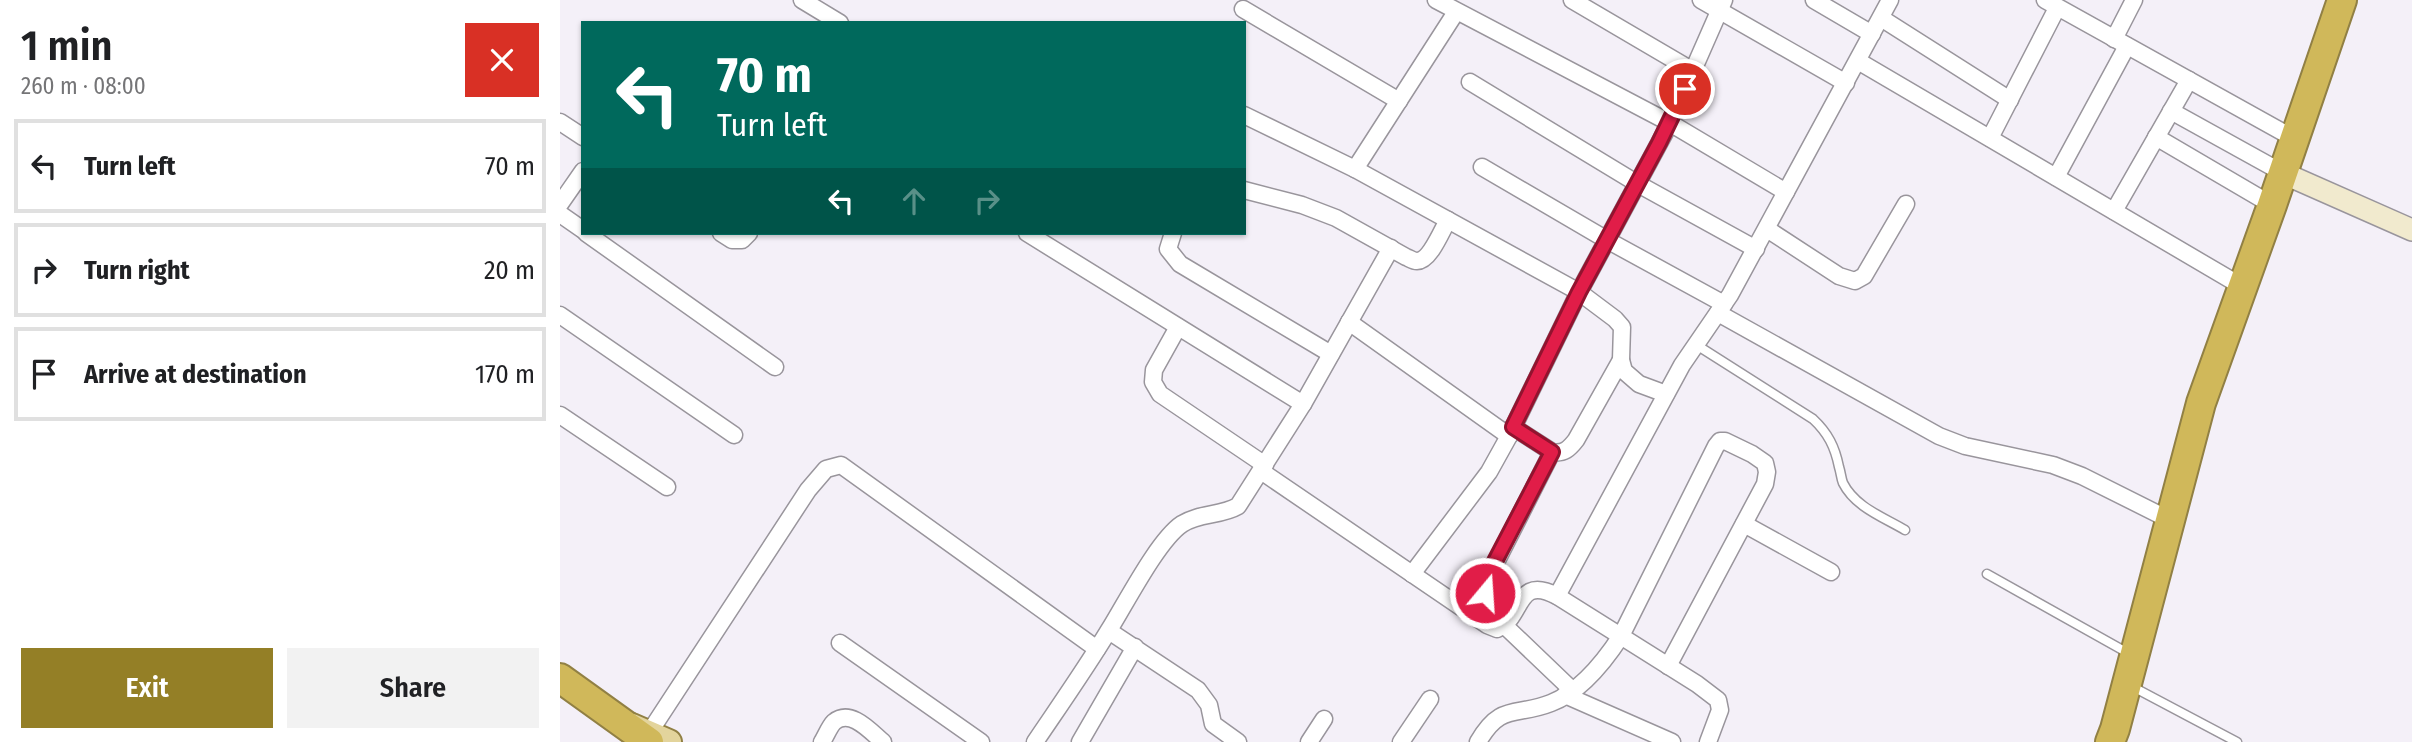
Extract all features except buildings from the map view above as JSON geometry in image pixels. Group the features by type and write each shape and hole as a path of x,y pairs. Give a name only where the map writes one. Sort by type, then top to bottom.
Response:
{"highway":[{"path":"2110,742 2201,403 2342,0"},
{"path":"560,678 645,736"}],"street":[{"path":"802,0 833,19 835,0"},
{"path":"1436,0 1670,123 1786,192"},
{"path":"1573,0 1693,72"},
{"path":"1701,0 1721,5 1846,83"},
{"path":"1814,0 1872,34"},
{"path":"1556,596 1666,394 1756,249 1890,0"},
{"path":"2056,177 2120,43 2134,0"},
{"path":"1990,138 2010,100 2051,4 2295,139"},
{"path":"1412,574 1489,472 1511,432 1579,292 1670,123 1721,5"},
{"path":"1241,11 1399,101"},
{"path":"1355,169 1456,12"},
{"path":"1881,18 2010,100"},
{"path":"1858,61 2243,287"},
{"path":"2114,211 2189,80"},
{"path":"1471,82 1638,184 1756,249"},
{"path":"2171,111 2283,173 2412,230"},
{"path":"1246,116 1355,169 1579,292 1622,327 1621,360 1630,379 1666,394"},
{"path":"560,122 581,136"},
{"path":"2157,137 2272,205"},
{"path":"1482,167 1939,436 1976,449 2053,465 2170,520"},
{"path":"560,204 581,174"},
{"path":"1246,191 1302,205 1336,218 1417,261 1425,258 1448,220"},
{"path":"1767,229 1839,276 1855,281 1864,276 1906,204"},
{"path":"560,214 581,230"},
{"path":"588,235 775,367"},
{"path":"724,235 732,240 742,240 747,235"},
{"path":"1030,235 1303,404"},
{"path":"1172,235 1168,249 1180,264 1331,354"},
{"path":"1035,742 1109,631 1157,552 1181,525 1199,518 1227,513 1238,506 1303,404 1391,248"},
{"path":"560,315 734,435"},
{"path":"1349,322 1511,432 1552,452 1568,450 1576,440 1621,360"},
{"path":"1178,327 1154,370 1153,382 1160,394 1487,625 1497,629 1507,622 1527,592 1536,589 1556,596 1621,636 1718,700 1720,710 1708,742"},
{"path":"560,415 667,487"},
{"path":"1478,742 1493,722 1505,712 1552,703 1569,692 1606,658 1621,636 1716,446 1720,441 1725,441 1765,463 1765,484 1668,666"},
{"path":"1552,452 1486,582 1485,593 1489,601 1569,692 1672,742"},
{"path":"645,736 808,490 826,470 841,466 1097,649"},
{"path":"1744,524 1831,572"},
{"path":"1109,631 1198,690 1209,705 1213,723 1238,742"},
{"path":"840,643 981,742"},
{"path":"1080,742 1135,647"},
{"path":"1401,742 1430,699"},
{"path":"822,742 834,723 843,718 852,718 883,742"},
{"path":"1309,742 1324,719"}],"lane":[{"path":"1695,344 1813,419 1833,443 1842,481 1849,493 1859,504 1905,530"},
{"path":"1987,574 2134,656"},
{"path":"2127,684 2237,742"}],"route":[{"path":"1485,593 1491,569 1552,452 1513,427 1579,292 1670,123 1685,89"}]}
